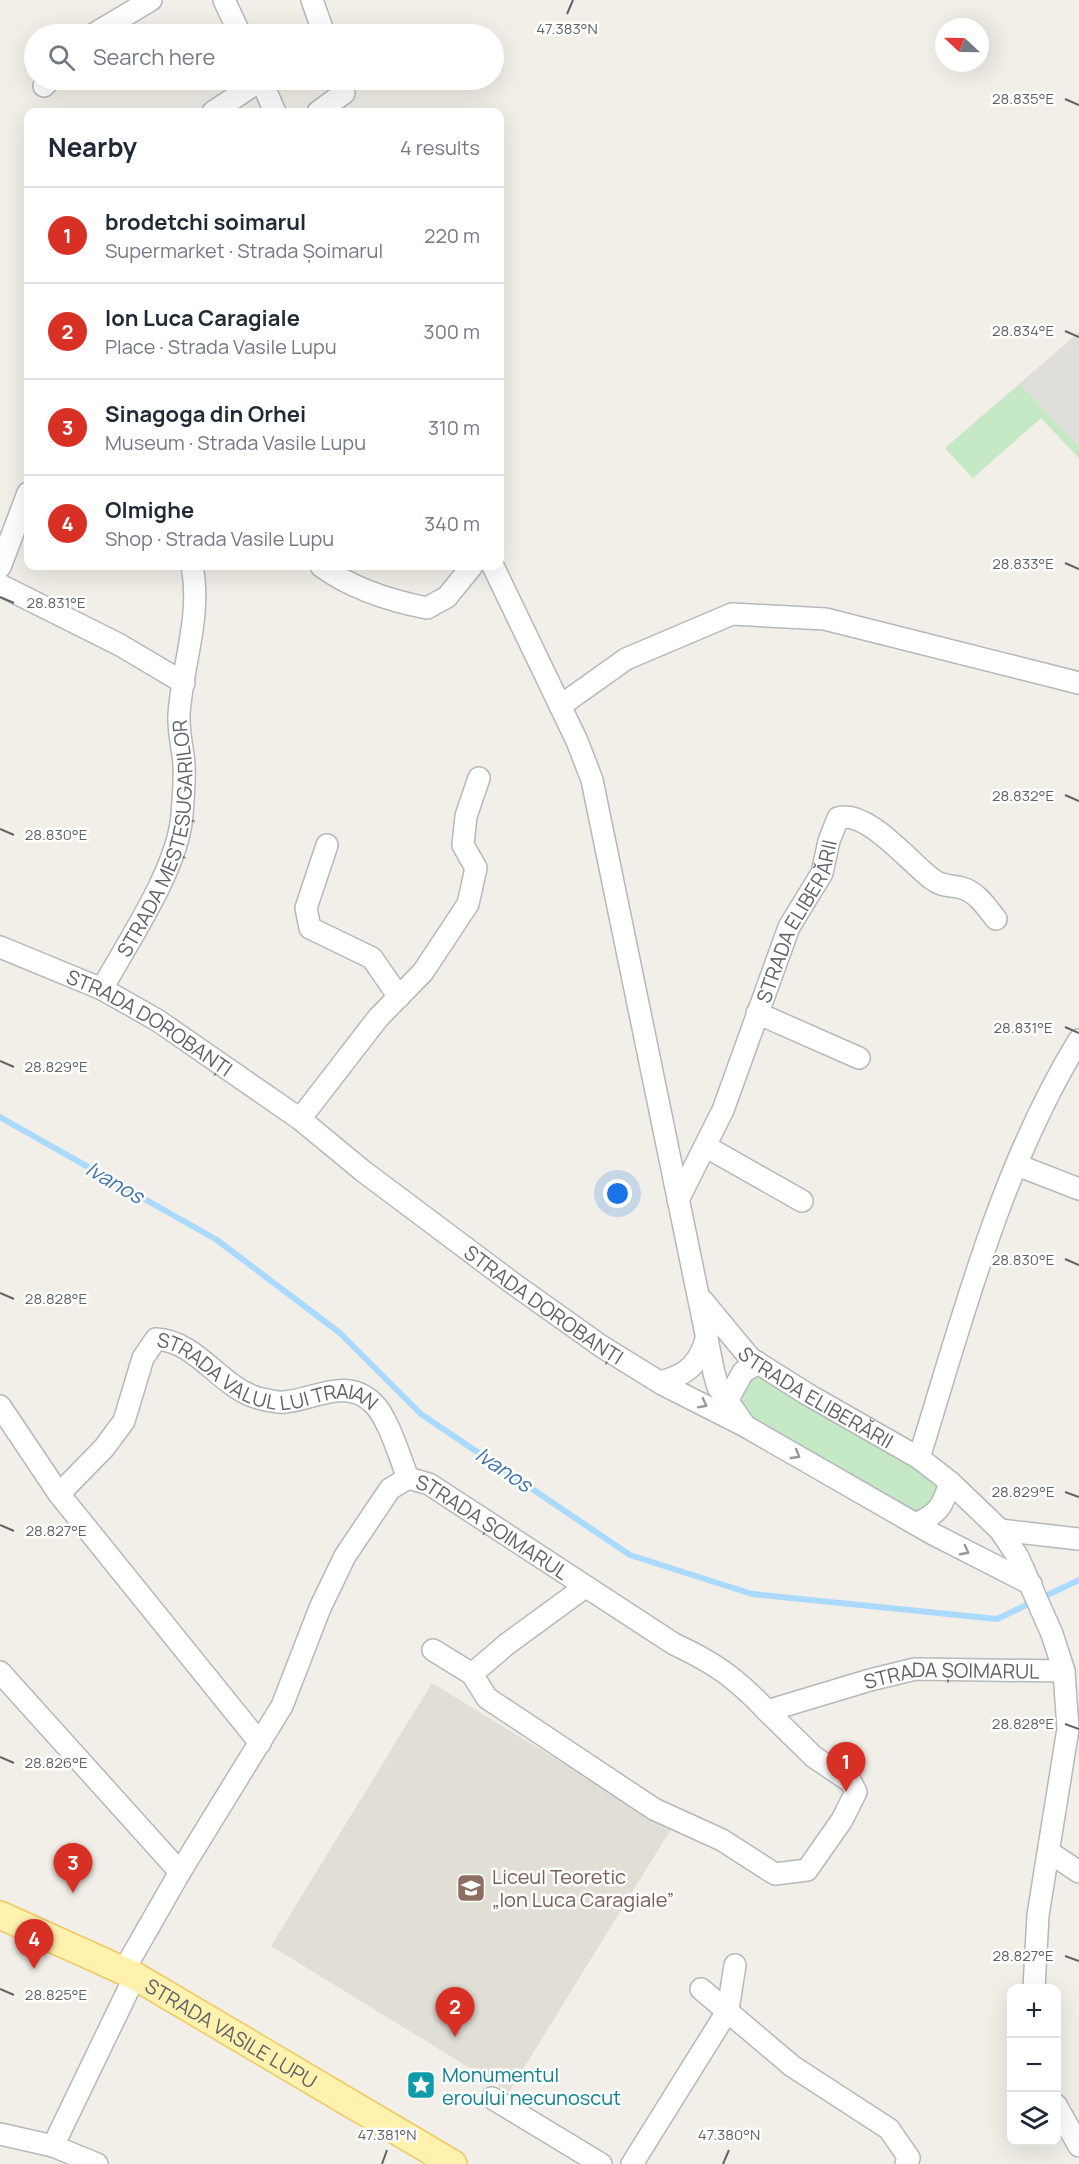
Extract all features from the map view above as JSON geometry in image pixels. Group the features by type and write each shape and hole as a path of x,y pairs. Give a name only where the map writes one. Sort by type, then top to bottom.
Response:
{"main road":[{"name":"STRADA VASILE LUPU","path":"0,1915 129,1973 453,2164"}],"street":[{"path":"111,24 151,0"},
{"path":"224,0 235,24"},
{"path":"312,0 320,24"},
{"path":"219,108 246,90"},
{"path":"265,90 273,108"},
{"path":"323,108 344,93 343,90"},
{"path":"0,567 24,504"},
{"name":"STRADA MEȘTEȘUGARILOR","path":"102,989 153,897 176,849 182,818 184,767 179,717 192,634 195,581 193,570"},
{"path":"326,570 336,577 370,591 428,608 447,597 469,570"},
{"name":"STRADA ELIBERĂRII","path":"495,570 560,706 592,780 718,1387 745,1426"},
{"path":"0,585 120,645 184,683"},
{"path":"560,706 626,659 732,614 825,619 1079,682"},
{"path":"300,1119 378,1018 423,972 468,904 476,868 463,845 466,816 479,778"},
{"name":"STRADA ELIBERĂRII","path":"678,1200 723,1110 789,927 822,873 829,841 838,818 846,816 858,819 882,834 933,880 944,886 963,888 975,894 996,919"},
{"path":"327,845 306,908 310,928 372,958 399,997"},
{"name":"STRADA DOROBANȚI","path":"0,947 102,989 158,1020 300,1119 363,1171 511,1282 602,1346 660,1382 745,1426 916,1524 1031,1584"},
{"path":"757,1013 859,1058"},
{"name":"STRADA ELIBERĂRII","path":"919,1458 964,1314 1017,1165 1063,1067 1079,1040"},
{"path":"705,1146 802,1201"},
{"path":"1017,1165 1079,1189"},
{"name":"STRADA ELIBERĂRII","path":"700,1298 730,1337 758,1363 919,1458 950,1482 1000,1530 1018,1557 1031,1584"},
{"path":"660,1382 678,1378 694,1366 702,1353 707,1335"},
{"name":"STRADA VALUL LUI TRAIAN","path":"59,1494 104,1448 124,1422 142,1358 156,1339 171,1340 210,1366 223,1378 256,1397 284,1402 319,1392 340,1389 358,1393 373,1402 380,1413 408,1478"},
{"path":"727,1401 743,1372 758,1363"},
{"path":"2,1414 59,1494 260,1743"},
{"name":"STRADA ȘOIMARUL","path":"53,2146 129,1973 180,1872 282,1706 320,1608 345,1556 390,1489 408,1478 429,1484 674,1644 709,1661 738,1680 767,1711 870,1680 915,1670 1072,1667"},
{"path":"916,1524 935,1515 945,1500 950,1482"},
{"path":"1000,1530 1079,1539"},
{"path":"1031,1584 1052,1634 1072,1667 1068,1729 1038,1916 1034,1984"},
{"path":"472,1674 507,1644 585,1587"},
{"path":"433,1650 472,1674 487,1698 654,1809 722,1840 775,1874 794,1873 807,1870 842,1820 856,1792 851,1782 814,1757 767,1711"},
{"path":"0,1672 180,1872"},
{"path":"1048,1852 1079,1872"},
{"path":"632,2164 728,2010 735,1965"},
{"path":"701,1989 792,2066 889,2129 909,2158 906,2164"},
{"path":"492,2098 601,2164"},
{"path":"1061,2114 1079,2146"},
{"path":"0,2134 53,2146 97,2164"}],"shaded area":[{"path":"1079,332 1079,458 1041,418 973,478 945,448"},
{"name":"Liceul Teoretic „Ion Luca Caragiale”","path":"432,1683 671,1829 509,2092 271,1946"}],"green space":[{"path":"1020,384 1079,447 1079,458 1041,418 973,478 945,448"},
{"path":"763,1377 931,1476 937,1488 931,1507 915,1514 743,1412 738,1398 751,1378"}],"waterway":[{"name":"Ivanos","path":"0,1117 217,1240 340,1333 421,1414 630,1555 752,1594 997,1619 1079,1580"}],"place":[{"name":"brodetchi soimarul","path":"846,1792"},
{"name":"Liceul Teoretic „Ion Luca Caragiale”","path":"471,1888"},
{"name":"Sinagoga din Orhei","path":"73,1893"},
{"name":"Olmighe","path":"34,1969"},
{"name":"Ion Luca Caragiale","path":"455,2037"},
{"name":"Monumentul eroului necunoscut","path":"421,2085"}]}
